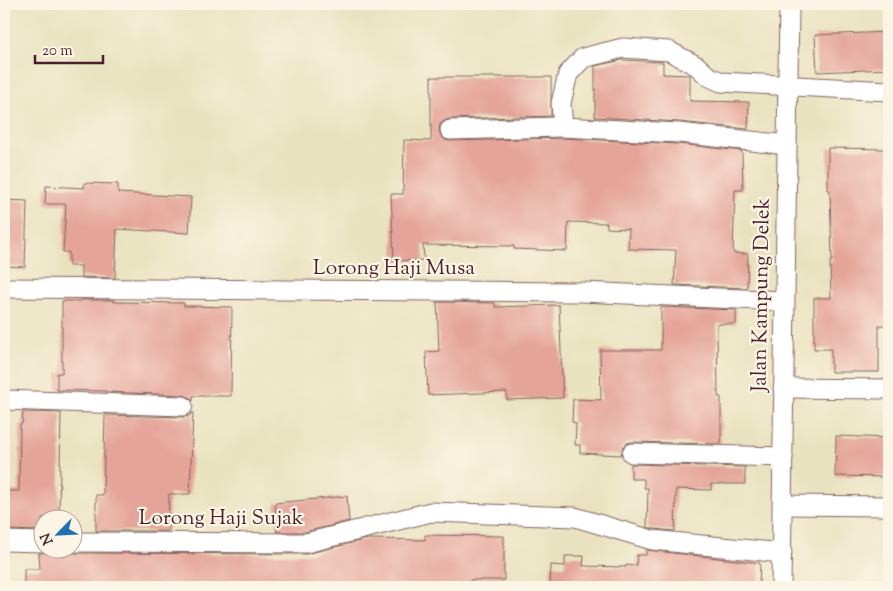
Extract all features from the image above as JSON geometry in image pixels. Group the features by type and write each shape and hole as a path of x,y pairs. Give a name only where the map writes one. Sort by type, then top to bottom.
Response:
{"street":[{"name":"Jalan Kampung Delek","path":"781,587 789,4"},
{"path":"563,128 561,103 568,74 583,58 623,48 670,51 697,66 708,76 721,82 889,91"},
{"path":"450,130 563,128 679,133 787,145"},
{"name":"Lorong Haji Musa","path":"4,288 581,292 784,301"},
{"path":"783,388 889,389"},
{"path":"4,400 183,406"},
{"path":"632,453 783,457"},
{"path":"782,505 889,506"},
{"name":"Lorong Haji Sujak","path":"82,542 306,543 431,512 575,517 652,540 782,553"},
{"path":"4,541 32,542"}],"building":[{"path":"889,32 889,69 817,72 815,35"},
{"path":"622,60 663,62 663,74 690,75 690,101 749,102 748,129 680,122 595,117 595,66"},
{"path":"431,77 551,77 551,116 449,119 440,124 439,131 445,140 563,138 678,144 742,151 743,190 735,190 733,253 748,254 747,288 674,285 676,250 628,249 629,229 607,228 607,223 568,222 567,251 514,249 514,246 423,245 424,260 394,261 391,194 403,194 404,140 431,141"},
{"path":"828,148 889,149 889,191 886,191 889,325 879,325 879,372 831,372 831,349 814,349 814,298 831,298 830,261 832,261"},
{"path":"84,183 118,184 118,193 191,197 189,233 117,229 115,278 81,277 81,266 69,266 69,252 63,252 66,204 45,204 46,186 84,188"},
{"path":"4,200 27,201 25,267 4,266"},
{"path":"62,301 184,303 184,306 232,307 231,396 193,396 193,401 183,395 57,390 57,373 62,373"},
{"path":"437,302 495,303 495,307 559,305 563,398 507,400 507,392 428,395 426,352 439,351"},
{"path":"661,307 736,310 736,324 717,324 718,397 721,397 721,444 632,442 627,443 623,447 621,455 580,453 580,445 575,445 576,423 572,422 573,399 601,400 600,350 661,350"},
{"path":"23,412 61,413 59,508 32,508 32,531 4,530 4,491 19,491 20,424 22,424"},
{"path":"193,412 190,494 169,494 168,531 96,531 96,495 103,495 105,415 183,417 189,416"},
{"path":"836,436 889,438 889,477 835,476"},
{"path":"631,464 745,467 745,484 711,484 711,490 676,489 675,531 654,529 647,527 648,488 644,488 644,479 631,479"},
{"path":"347,496 349,521 305,532 277,532 275,503"},
{"path":"425,535 504,536 504,580 470,580 470,587 24,587 24,569 40,569 39,558 82,558 82,553 306,554 368,539 425,540"},
{"path":"647,550 760,563 759,584 747,583 747,587 550,587 551,565 565,566 565,556 584,556 583,566 626,567 626,565 636,566 637,555 646,555"}]}
